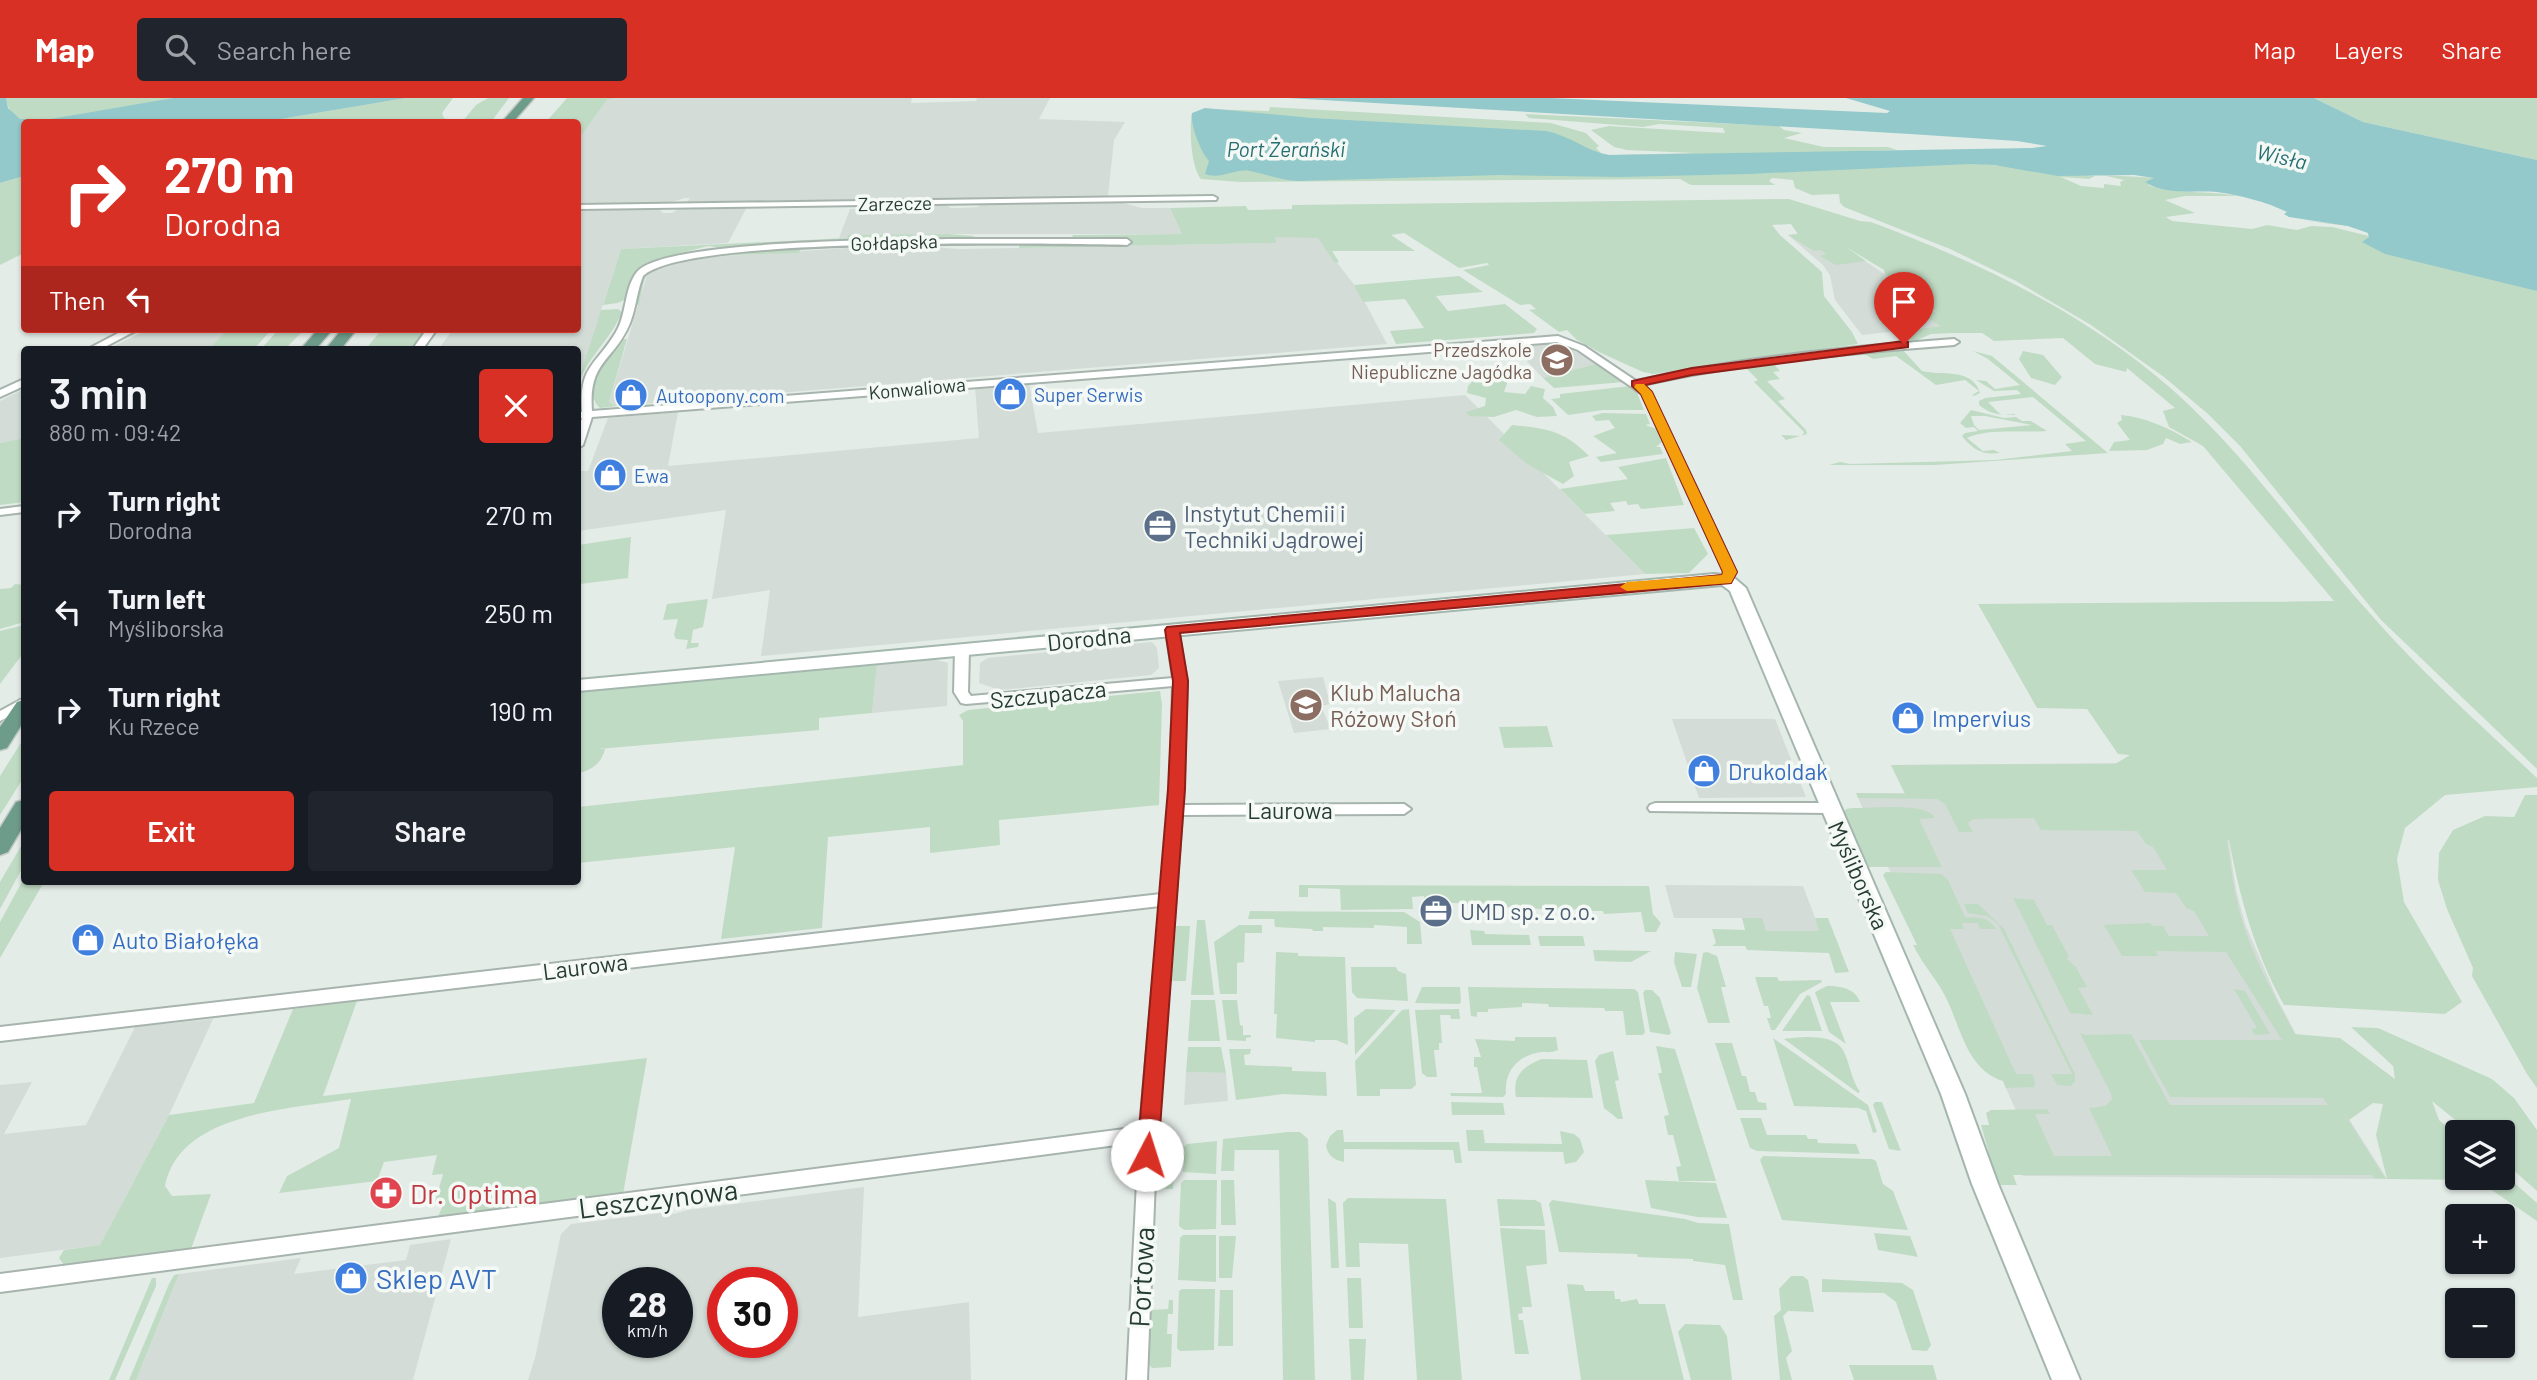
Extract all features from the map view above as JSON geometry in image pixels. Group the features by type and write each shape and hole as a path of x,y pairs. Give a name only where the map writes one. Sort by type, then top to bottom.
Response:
{"main road":[{"path":"510,119 528,98"},
{"path":"526,119 544,98"},
{"path":"311,346 322,333"},
{"path":"0,744 21,709"},
{"path":"0,847 21,812"}],"street":[{"name":"Zarzecze","path":"581,207 1213,198"},
{"name":"Gołdapska","path":"582,415 590,375 622,331 642,270 662,260 704,253 854,243 946,240 1127,242"},
{"path":"99,346 126,333"},
{"name":"Konwaliowa","path":"582,415 1550,338 1581,348 1636,384"},
{"path":"1636,384 1692,371 1864,348 1954,342"},
{"path":"0,394 21,384"},
{"name":"Myśliborska","path":"1636,384 1646,392 1730,572 1727,580 1737,587 1829,808 1867,888 2066,1380"},
{"path":"0,512 21,509"},
{"name":"Dorodna","path":"581,686 1700,580 1727,580"},
{"name":"Portowa","path":"1137,1380 1149,1133 1175,810 1180,681 1172,630"},
{"name":"Szczupacza","path":"962,650 961,692 966,700 1180,681"},
{"path":"0,717 21,706"},
{"path":"1655,808 1829,808"},
{"name":"Laurowa","path":"1175,810 1404,809"},
{"name":"Laurowa","path":"0,1034 1169,899"},
{"name":"Leszczynowa","path":"0,1283 1149,1133"}],"shaded area":[{"path":"912,98 911,103 976,101 977,98 1050,98 1039,119 1125,122 1114,140 1108,196 687,202 690,198 685,198 668,203 581,204 581,136 607,100"},
{"path":"1120,202 1142,208 1170,208 1182,234 947,234 839,238 850,209 876,209 878,206 946,205 961,208 978,207 979,204"},
{"path":"747,207 728,243 621,249 581,372 581,346 441,346 450,333 581,333 581,209 658,208 663,213 672,213 680,208"},
{"path":"1791,224 1808,224 1917,295 1947,319 1942,326 1862,335 1835,300 1830,275 1823,265 1788,235 1798,234"},
{"path":"1275,237 1318,238 1359,291 1387,344 617,406 609,402 648,272 654,265 693,258 928,243 928,247 961,249 1275,243"},
{"path":"141,333 224,333 212,346 114,346"},
{"name":"Przedszkole Niepubliczne Jagódka","path":"1546,342 1570,348 1595,364 1543,378 1520,354 1486,357 1479,347"},
{"name":"Instytut Chemii i Techniki Jądrowej","path":"1029,383 1038,433 1465,395 1645,574 761,656 770,590 712,599 726,510 581,531 581,471 588,471 608,418 678,412 668,466 979,438 975,387"},
{"path":"21,390 21,439 0,443 0,401"},
{"path":"1152,642 1157,648 1159,668 1151,675 1000,690 979,683 980,663 988,658"},
{"path":"933,659 948,663 947,706 872,713 877,665"},
{"name":"Klub Malucha Różowy Słoń","path":"1323,677 1330,704 1321,706 1331,729 1294,733 1278,681"},
{"path":"1672,719 1775,719 1806,797 1699,798"},
{"path":"2235,762 2228,836 2236,890 2245,924 2277,998 2299,1040 2387,1179 2023,1176 2018,1115 1988,1048 1941,988 1856,793 1905,793 1891,765"},
{"path":"1665,885 1803,886 1820,931 1766,931 1761,918 1674,918"},
{"path":"213,1019 169,1115 100,1245 0,1258 0,1085 32,1082 4,1134 86,1125 135,1027"},
{"path":"1186,1072 1226,1073 1228,1101 1184,1105"},
{"path":"864,1187 858,1317 969,1302 971,1380 528,1380 561,1234 571,1224 669,1212 674,1214"},
{"path":"451,1239 413,1380 136,1380 179,1274 301,1258 294,1274 406,1260 410,1245"}],"green space":[{"path":"6,98 173,98 50,119 21,119 9,108"},
{"path":"406,98 453,98 442,113 446,119 281,119"},
{"path":"488,98 509,98 493,119 464,119 476,105"},
{"path":"567,98 615,98 607,100 581,136 581,119 549,119"},
{"path":"2314,98 2537,98 2537,160 2363,122"},
{"path":"1270,107 1551,123 1586,133 1599,146 1596,148 1602,154 1609,155 1694,153 1627,150 1614,147 1591,130 1609,126 1725,133 1723,128 1659,124 1643,127 1529,118 1525,114 1779,126 1784,130 1802,133 1784,138 1824,147 1888,147 1897,150 1622,158 1203,109 1269,111"},
{"path":"1192,113 1457,154 1965,162 2095,176 2089,179 2061,177 2081,186 2104,188 2104,184 2121,186 2120,182 2124,180 2102,175 2159,178 2148,185 2170,190 2238,196 2185,196 2165,200 2195,213 2166,217 2172,221 2252,229 2267,225 2297,230 2311,226 2332,227 2369,236 2367,232 2348,226 2300,220 2349,225 2537,283 2537,769 2381,620 2240,446 2208,414 2164,377 2091,325 2016,281 1950,249 1844,207 1840,203 1839,194 1812,195 1795,188 1793,180 1772,178 1769,181 1775,185 1691,185 1680,179 1240,182 1201,179 1195,166 1192,148"},
{"path":"21,177 21,254 0,265 0,183"},
{"path":"1789,199 1871,222 1945,251 2017,285 2085,325 2150,371 2212,427 2393,639 2537,778 2537,787 2445,795 2405,828 2397,859 2404,902 2462,1002 2445,1014 2284,1005 2257,945 2227,840 2237,900 2247,935 2295,1034 2340,1038 2395,1079 2393,1066 2351,1027 2378,1028 2492,1079 2514,1098 2537,1130 2537,1191 2515,1172 2515,1120 2455,1120 2432,1101 2439,1120 2445,1125 2445,1180 2387,1179 2376,1135 2383,1104 2373,1103 2349,1120 2340,1107 2386,1179 2374,1178 2372,1175 2013,1175 2017,1185 1998,1185 1981,1125 1989,1125 1986,1113 1991,1110 2047,1109 2050,1114 2035,1114 2054,1156 2112,1156 2089,1108 2106,1106 2112,1099 2111,1094 2080,1033 2131,1034 2170,1105 2328,1105 2323,1098 2170,1097 2139,1040 2282,1040 2226,952 2155,951 2158,956 2122,956 2104,925 2150,923 2153,926 2163,926 2169,936 2209,936 2194,911 2186,908 2176,893 2145,892 2131,870 2167,870 2153,847 2146,844 2137,831 2041,830 2034,818 1973,819 1968,823 1973,832 1959,832 1945,804 1937,799 1858,798 1856,793 1905,794 1891,765 2115,764 2130,755 2118,754 2087,709 2037,708 1978,604 2334,601 2203,446 2169,427 2163,411 2175,408 2127,368 2126,372 2095,364 2063,338 1994,341 1982,333 1953,333 1931,334 1915,341 1899,336 1906,335 1902,331 1941,326 1917,312 1930,310 1940,314 1885,274 1884,270 1846,247 1866,261 1836,265 1820,256 1826,254 1821,250 1814,251 1788,235 1798,234 1791,224 1772,225 1822,272 1824,296 1858,344 1653,374 1601,353 1577,340 1567,330 1559,332 1529,310 1536,309 1530,304 1520,305 1463,270 1489,265 1487,263 1459,268 1404,233 1391,235 1415,251 1332,251 1339,262 1335,263 1318,238 1275,237 1276,243 1019,248 1020,244 1126,244 1128,239 1071,240 1073,235 1182,234 1170,208 1246,206 1248,210 1292,209 1292,205"},
{"path":"848,235 975,236 967,239 840,241 728,249 708,246 662,258 640,268 633,276 626,299 603,305 621,249 847,238"},
{"path":"801,247 799,253 721,256 661,264 648,272 639,305 636,305 643,273 656,265 673,259 742,250"},
{"path":"1459,276 1483,292 1436,296 1448,311 1505,304 1537,329 1534,333 1396,344 1390,331 1424,328 1405,299 1363,302 1354,285"},
{"path":"618,309 622,312 581,377 581,372 601,310"},
{"path":"224,333 268,333 257,346 212,346"},
{"path":"275,333 301,333 288,346 264,346"},
{"path":"379,333 424,333 415,346 368,346"},
{"path":"620,339 627,339 609,402 617,406 600,408 594,400 594,382 603,363"},
{"path":"1902,349 1922,371 1963,376 1970,379 1979,391 1965,380 1936,385 1896,356 1873,359 1863,353"},
{"path":"1973,351 1992,356 2108,453 1935,465 1829,465 1840,462 1850,464 1995,460 2072,451 2065,444 2086,441 2033,397 1988,402 2000,414 1992,413 1979,405 1979,401 1985,398 2021,394 2017,390 1994,391 1976,380 1986,381 1995,389 2020,385 1988,359"},
{"path":"2023,351 2043,355 2062,377 2055,385 2031,378 2019,359"},
{"path":"1595,364 1624,382 1554,388 1543,378"},
{"path":"1774,364 1780,371 1773,372 1780,379 1767,381 1785,399 1778,401 1807,434 1802,435 1804,432 1754,382 1758,380 1746,368"},
{"path":"1495,373 1509,378 1504,392 1525,394 1531,386 1545,389 1543,398 1553,407 1557,416 1537,417 1516,410 1494,417 1469,416 1466,412 1485,406 1486,398 1467,393 1468,386 1476,378"},
{"path":"1630,386 1630,389 1636,390 1644,410 1603,410 1568,415 1551,399 1560,398 1560,394"},
{"path":"1971,410 2031,421 2047,431 1994,432 1967,438 1983,451 1994,450 2000,453 1988,453 1974,448 1962,436 1978,431 1974,427 1966,428 1960,423","holes":["1971,416 2032,425 1979,430"]},
{"path":"1602,413 1646,414 1650,424 1645,425 1660,430 1663,441 1656,447 1660,447 1663,454 1601,462 1596,457 1617,453 1593,436 1615,428 1609,420 1596,421 1592,416"},
{"path":"2121,415 2158,424 2192,442 2180,444 2166,438 2163,444 2147,450 2109,451 2114,442 2130,440 2117,423 2122,420"},
{"path":"1512,425 1554,432 1580,447 1589,456 1569,462 1574,476 1563,484 1527,464 1499,440"},
{"path":"1781,435 1800,436 1786,440"},
{"path":"21,439 21,502 0,505 0,443"},
{"path":"1666,458 1684,505 1641,509 1638,504 1628,505 1626,501 1610,503 1615,511 1585,514 1560,489 1628,479 1618,467"},
{"path":"1694,528 1708,554 1689,573 1645,574 1606,535"},
{"path":"631,537 628,578 581,584 581,545"},
{"path":"15,584 21,585 21,623 0,629 0,589 11,588"},
{"path":"708,599 703,627 693,630 691,643 699,643 698,647 686,649 688,640 676,639 674,635 678,619 663,620 667,604"},
{"path":"21,626 21,656 0,684 0,631"},
{"path":"877,665 872,713 819,718 819,730 598,749 605,749 599,762 581,772 581,692"},
{"path":"1160,691 1162,704 1159,805 999,820 1000,845 930,853 930,827 828,837 822,928 721,939 735,847 581,863 581,807 963,765 963,721 959,715 968,710"},
{"path":"1547,726 1553,747 1504,748 1499,727"},
{"path":"21,743 21,782 0,815 0,776"},
{"path":"2525,795 2537,795 2537,1088 2472,976 2473,968 2447,909 2438,880 2439,853 2453,830 2485,816 2514,817"},
{"path":"1898,807 1930,813 1935,818 1919,819 1942,867 1869,867 1848,832 1842,814 1846,809"},
{"path":"21,846 21,870 0,909 0,882"},
{"path":"1886,872 1941,874 1948,880 1965,917 1986,920 1996,929 1980,929 1978,923 1962,923 1964,929 1950,929 2016,1074 2032,1074 2034,1087 2006,1088 2003,1081 1979,1066 1964,1041 1947,999 1913,945 1917,945 1883,875"},
{"path":"21,884 42,885 0,958 0,922"},
{"path":"1299,885 1649,886 1653,914 1661,923 1656,932 1645,932 1641,912 1604,914 1603,911 1578,909 1559,911 1519,907 1486,908 1486,905 1438,902 1438,905 1425,905 1424,896 1412,897 1413,909 1341,910 1340,889 1308,888 1308,897 1299,897"},
{"path":"2013,898 2034,900 2047,925 2052,925 2069,957 2066,958 2076,967 2087,987 2078,988 2093,1015 2070,1013"},
{"path":"1964,904 1978,904 2004,929 2075,1074 2075,1081 2071,1086 2057,1085 2051,1074 2072,1074 1998,924 1987,916 1968,913"},
{"path":"1250,911 1404,912 1420,922 1422,944 1407,944 1407,927 1323,927 1323,931 1313,931 1275,927 1274,919 1248,919"},
{"path":"1742,918 1762,918 1766,931 1819,931 1815,918 1828,918 1849,972 1835,973 1829,953 1712,946 1716,943 1712,929 1745,930"},
{"path":"1197,920 1205,920 1214,995 1191,995"},
{"path":"1239,925 1262,925 1262,933 1245,933 1244,962 1237,963 1237,994 1220,994 1214,942"},
{"path":"1176,926 1190,926 1186,981 1171,981"},
{"path":"1470,930 1484,931 1485,934 1529,935 1531,945 1472,945"},
{"path":"1538,936 1583,936 1585,946 1540,946"},
{"path":"1593,950 1651,951 1631,962 1595,961"},
{"path":"1276,952 1298,953 1298,956 1345,957 1348,1045 1336,1040 1315,1042 1276,1038"},
{"path":"1675,952 1697,954 1691,987 1682,987 1674,962"},
{"path":"1703,953 1717,956 1726,987 1721,987 1730,1023 1708,1023 1697,988"},
{"path":"1351,967 1396,967 1398,971 1406,974 1408,1001 1357,998 1352,992"},
{"path":"1755,977 1777,977 1779,981 1822,982 1800,994 1775,1030 1771,1030 1767,1018 1771,1018 1768,1006 1764,1006"},
{"path":"1827,986 1851,991 1860,1002 1830,1002 1846,1044 1829,1032 1815,992"},
{"path":"1422,987 1460,987 1461,1002 1415,1003"},
{"path":"1468,987 1634,989 1638,992 1645,1032 1643,1035 1626,1035 1623,1011 1605,1011 1604,1008 1549,1007 1548,1004 1522,1003 1522,1007 1488,1009 1488,1012 1477,1012 1477,1017 1471,1016"},
{"path":"2234,989 2245,991 2270,1034 2255,1035 2251,1029 2257,1028"},
{"path":"1645,990 1652,990 1660,998 1671,1033 1669,1035 1650,1032 1643,993"},
{"path":"1807,995 1810,996 1822,1031 1782,1031"},
{"path":"1191,1000 1215,1000 1220,1041 1188,1041"},
{"path":"1222,1000 1237,1000 1243,1035 1251,1035 1246,1041 1227,1040"},
{"path":"357,1001 323,1096 647,1058 623,1194 438,1217 444,1202 435,1202 443,1174 432,1175 437,1155 384,1162 377,1181 279,1193 287,1176 339,1148 351,1099 269,1111 241,1118 214,1129 192,1143 175,1161 165,1186 172,1196 211,1194 191,1249 64,1265 59,1258 64,1250 100,1245 169,1115 254,1103 293,1009"},
{"path":"1366,1009 1396,1010 1355,1055 1354,1018"},
{"path":"1409,1009 1416,1085 1411,1089 1380,1089 1380,1096 1357,1096 1355,1061 1402,1010"},
{"path":"1459,1009 1460,1019 1440,1015 1442,1043 1439,1043 1439,1050 1434,1050 1437,1077 1427,1077 1422,1073 1415,1010"},
{"path":"1515,1037 1556,1037 1558,1050 1533,1054 1514,1066 1507,1078 1506,1094 1503,1097 1451,1096 1450,1093 1482,1093 1477,1067 1474,1067 1474,1057 1481,1057 1475,1039 1515,1041"},
{"path":"1815,1037 1838,1045 1843,1050 1860,1092 1858,1093 1784,1039"},
{"path":"1773,1038 1868,1105 1877,1132 1873,1133 1866,1111 1858,1108 1794,1106"},
{"path":"1715,1043 1732,1043 1750,1092 1755,1092 1758,1102 1766,1103 1767,1110 1737,1110"},
{"path":"1656,1046 1675,1049 1716,1181 1679,1181 1676,1167 1681,1166 1673,1135 1668,1135 1664,1116 1669,1115 1658,1073 1662,1073"},
{"path":"1188,1047 1221,1047 1226,1073 1186,1072"},
{"path":"1229,1049 1251,1049 1250,1054 1244,1055 1245,1065 1326,1072 1327,1096 1283,1094 1236,1100"},
{"path":"1613,1051 1619,1080 1615,1081 1623,1119 1618,1119 1604,1108 1595,1061 1599,1055"},
{"path":"1542,1059 1587,1060 1593,1098 1516,1097 1516,1083 1520,1073"},
{"path":"1451,1102 1503,1103 1505,1115 1452,1115"},
{"path":"1875,1102 1882,1102 1901,1151 1889,1149 1873,1105"},
{"path":"1740,1118 1761,1118 1767,1135 1806,1135 1808,1139 1817,1139 1818,1143 1856,1144 1860,1154 1757,1151 1750,1148"},
{"path":"1337,1130 1343,1130 1344,1142 1459,1142 1462,1163 1455,1163 1453,1150 1344,1149 1344,1162 1340,1161 1329,1154 1326,1145"},
{"path":"1466,1130 1483,1130 1485,1143 1562,1144 1560,1131 1574,1134 1580,1139 1584,1152 1576,1162 1565,1164 1563,1152 1468,1151"},
{"path":"1300,1132 1308,1139 1315,1380 1283,1380 1279,1150 1235,1150 1235,1142 1234,1171 1221,1171 1223,1139"},
{"path":"1217,1141 1216,1174 1183,1172 1184,1147 1187,1144"},
{"path":"1763,1156 1876,1161 1883,1184 1893,1191 1908,1230 1782,1220 1760,1160"},
{"path":"1157,1160 1174,1162 1173,1189 1156,1187"},
{"path":"1184,1180 1217,1180 1216,1229 1184,1230 1179,1226 1181,1183"},
{"path":"1221,1180 1234,1180 1236,1225 1221,1225"},
{"path":"1645,1180 1716,1183 1727,1218 1697,1217 1651,1208"},
{"path":"2515,1184 2537,1203 2537,1221 2515,1204 2492,1190 2515,1190"},
{"path":"1328,1198 1336,1203 1339,1268 1331,1268"},
{"path":"1348,1198 1446,1199 1462,1380 1417,1380 1408,1244 1359,1243 1360,1267 1346,1267 1343,1203"},
{"path":"1497,1199 1535,1200 1541,1203 1545,1226 1500,1226"},
{"path":"1552,1200 1698,1223 1729,1224 1743,1300 1733,1300 1725,1265 1693,1259 1638,1257 1637,1254 1559,1252 1549,1204"},
{"path":"1500,1228 1545,1230 1547,1264 1526,1266 1532,1307 1522,1307 1523,1313 1518,1314 1519,1320 1523,1320 1529,1354 1515,1354"},
{"path":"1874,1233 1910,1236 1918,1257 1878,1250"},
{"path":"1183,1235 1216,1235 1216,1282 1178,1280 1180,1238"},
{"path":"1219,1236 1236,1236 1232,1278 1219,1278"},
{"path":"179,1274 136,1380 129,1380 169,1284 174,1275"},
{"path":"1791,1276 1803,1276 1808,1280 1814,1312 1788,1311 1783,1316 1792,1351 1786,1358 1792,1380 1780,1380 1774,1316 1781,1310 1779,1289"},
{"path":"152,1278 156,1278 156,1286 115,1380 109,1380"},
{"path":"1347,1278 1361,1278 1363,1328 1349,1328"},
{"path":"1822,1279 1902,1283 1913,1290 1931,1345 1927,1351 1912,1350 1896,1302 1884,1293 1822,1292"},
{"path":"1567,1284 1583,1285 1585,1291 1614,1291 1615,1299 1620,1299 1621,1302 1637,1299 1639,1304 1665,1304 1684,1380 1581,1380"},
{"path":"1215,1289 1214,1350 1180,1351 1177,1348 1179,1291"},
{"path":"1220,1290 1233,1290 1233,1346 1218,1346"},
{"path":"1169,1300 1173,1300 1173,1314 1168,1314 1167,1334 1172,1334 1171,1367 1152,1368 1148,1364 1150,1310 1168,1309"},
{"path":"1685,1324 1720,1325 1727,1336 1732,1380 1691,1380 1678,1332"},
{"path":"1349,1339 1366,1339 1364,1380 1351,1380"},
{"path":"1849,1365 1933,1365 1937,1380 1854,1380"}],"water":[{"path":"0,98 6,98 8,108 21,119 21,177 0,183"},
{"path":"173,98 406,98 281,119 51,119"},
{"path":"1288,98 1551,98 1887,113 1890,111 1846,98 2314,98 2363,122 2537,160 2537,291 2385,254 2362,242 2369,237 2368,233 2348,226 2289,217 2284,214 2287,212 2279,208 2234,195 2162,189 2145,182 2154,178 2134,175 2058,176 1994,165 1970,164 1620,177 1499,175 1299,181 1250,171 1217,176 1205,174 1209,161 1197,138 1192,113 1205,108 1312,118 1546,131 1609,155 2047,146 2017,141 1910,134"}],"slow traffic":[{"path":"1627,587 1727,580 1730,572 1646,392 1640,387"}],"place":[{"name":"Przedszkole Niepubliczne Jagódka","path":"1557,360"},
{"name":"Super Serwis","path":"1010,394"},
{"name":"Autoopony.com","path":"631,395"},
{"name":"Ewa","path":"610,475"},
{"name":"Instytut Chemii i Techniki Jądrowej","path":"1160,526"},
{"name":"Klub Malucha Różowy Słoń","path":"1306,705"},
{"name":"Impervius","path":"1908,718"},
{"name":"Drukoldak","path":"1704,771"},
{"name":"UMD sp. z o.o.","path":"1436,911"},
{"name":"Auto Białołęka","path":"88,940"},
{"name":"Dr. Optima","path":"386,1193"},
{"name":"Sklep AVT","path":"351,1278"}],"route":[{"path":"1147,1155 1177,789 1180,681 1172,630 1714,579 1727,580 1730,572 1646,392 1636,384 1692,371 1904,344"}],"water label":[{"name":"Port Żerański","path":"1286,148"},
{"name":"Wisła","path":"2282,156"}]}
